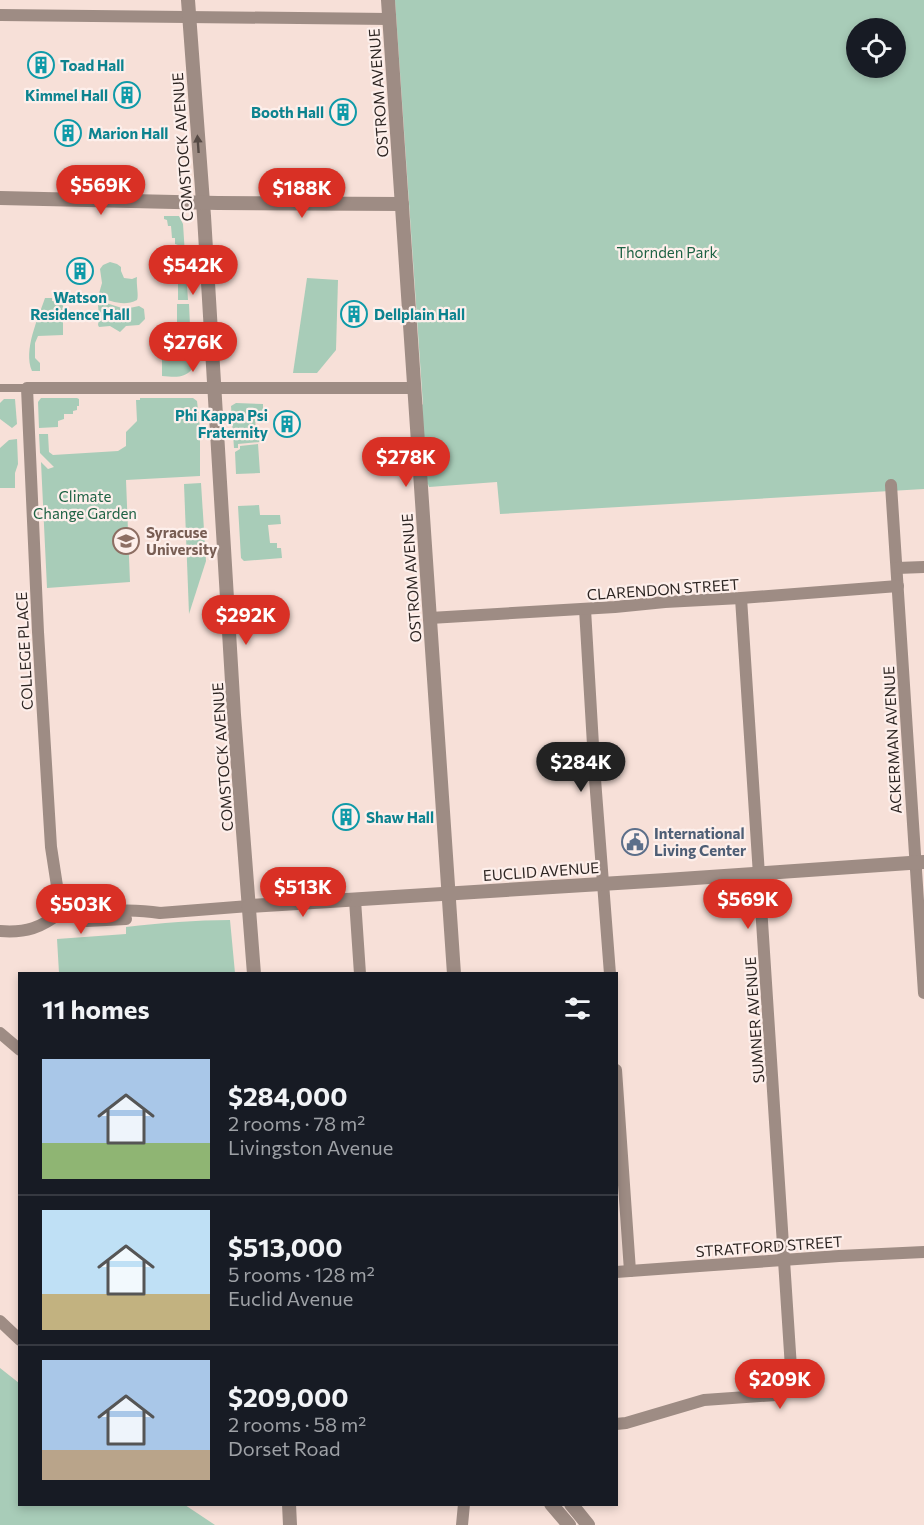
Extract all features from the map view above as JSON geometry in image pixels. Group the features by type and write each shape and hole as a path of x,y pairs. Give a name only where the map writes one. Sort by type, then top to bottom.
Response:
{"street":[{"name":"COMSTOCK AVENUE","path":"188,0 203,202 234,715 254,972"},
{"name":"OSTROM AVENUE","path":"388,0 454,972"},
{"path":"0,15 389,19"},
{"path":"0,198 402,204"},
{"path":"0,388 414,388"},
{"name":"COLLEGE PLACE","path":"27,388 51,847 67,914"},
{"name":"ACKERMAN AVENUE","path":"891,485 920,862 924,993"},
{"path":"897,568 924,567"},
{"name":"CLARENDON STREET","path":"430,618 898,586"},
{"name":"SUMNER AVENUE","path":"618,1424 704,1400 776,1395 785,1392 790,1386 791,1368 741,598"},
{"path":"585,609 610,972"},
{"name":"EUCLID AVENUE","path":"67,914 146,911 160,913 920,862"},
{"path":"355,900 360,972"},
{"path":"0,931 26,931 67,914"},
{"path":"0,1033 18,1048"},
{"path":"618,1099 630,1271"},
{"name":"STRATFORD STREET","path":"618,1272 924,1252"},
{"path":"0,1322 18,1338"},
{"path":"289,1506 290,1525"},
{"path":"462,1525 464,1506"},
{"path":"553,1506 569,1525"},
{"path":"574,1506 588,1525"}],"green space":[{"name":"Thornden Park","path":"395,0 924,0 924,489 500,514 497,482 429,487 428,484 426,485"},
{"path":"164,216 179,216 183,224 188,300 178,300 178,245 175,244 175,238 172,238 171,226 168,226"},
{"path":"110,262 121,267 124,278 137,277 137,300 122,303 98,297 102,283 100,269"},
{"path":"307,278 338,280 336,350 317,373 293,373"},
{"path":"45,298 52,298 52,301 63,301 63,335 38,336 35,343 35,358 40,363 40,371 32,371 30,344"},
{"path":"106,303 125,309 139,306 144,309 145,319 139,325 126,326 120,332 110,326 99,327 98,305"},
{"path":"177,304 189,304 192,369 182,376 162,376 162,359 177,359"},
{"path":"41,398 77,398 79,406 73,414 64,414 64,419 58,421 58,427 39,428 38,402"},
{"name":"Climate Change Garden","path":"140,398 193,398 197,401 200,428 200,476 126,480 130,582 47,588 41,462 48,469 54,467 40,453 39,434 48,434 49,452 53,455 118,451 126,446 126,432 137,421 136,400"},
{"path":"4,399 15,399 17,424 12,428 0,419 0,403"},
{"path":"236,403 263,404 263,411 257,411 255,415 256,437 260,437 260,442 238,444 238,448 234,448 231,406"},
{"path":"17,439 18,464 15,473 15,488 0,488 0,448 9,440"},
{"path":"258,444 260,473 236,474 235,452 240,449 240,446"},
{"path":"201,483 206,561 189,614 184,484"},
{"path":"259,505 260,515 280,515 281,524 268,525 270,543 277,543 277,548 281,548 282,558 244,561 241,558 238,506"},
{"path":"230,920 235,972 59,972 57,939 126,934 126,927"},
{"path":"0,1368 18,1382 18,1506 186,1506 215,1525 0,1525"}],"place":[{"name":"Toad Hall","path":"41,65"},
{"name":"Kimmel Hall","path":"127,95"},
{"name":"Booth Hall","path":"343,112"},
{"name":"Marion Hall","path":"68,133"},
{"name":"Watson Residence Hall","path":"80,271"},
{"name":"Dellplain Hall","path":"354,314"},
{"name":"Phi Kappa Psi Fraternity","path":"287,424"},
{"name":"Syracuse University","path":"126,541"},
{"name":"Shaw Hall","path":"346,817"},
{"name":"International Living Center","path":"635,842"}]}
